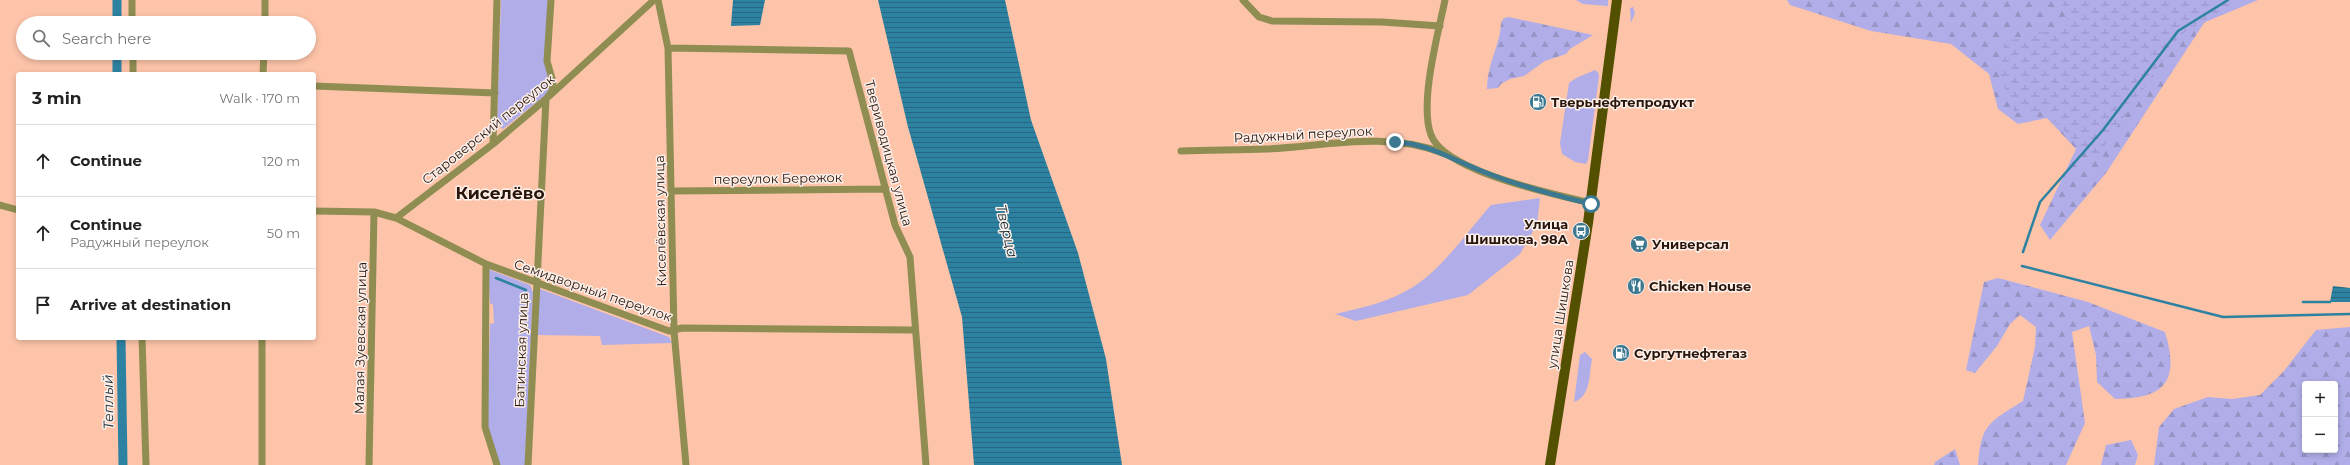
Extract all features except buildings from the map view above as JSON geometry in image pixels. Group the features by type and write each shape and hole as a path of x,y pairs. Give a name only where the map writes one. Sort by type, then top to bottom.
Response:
{"main road":[{"name":"улица Шишкова","path":"1550,465 1591,204 1617,0"}],"street":[{"path":"132,0 132,16"},
{"path":"265,0 265,16"},
{"path":"493,144 497,0"},
{"name":"Батинская улица","path":"528,465 535,283 546,99 552,91 553,82 547,61 551,0"},
{"name":"Староверский переулок","path":"396,218 493,144 546,99 654,0"},
{"name":"Киселёвская улица","path":"658,0 668,48 674,331 686,465"},
{"path":"1244,0 1251,10 1259,17 1272,21 1382,22 1440,26"},
{"path":"1445,0 1431,74 1428,118 1431,134 1436,144 1448,155"},
{"name":"Твериводицкая улица","path":"668,48 849,51 895,225 910,257 914,330 926,465"},
{"path":"133,60 133,72"},
{"path":"263,72 264,60"},
{"path":"316,86 495,93"},
{"name":"Радужный переулок","path":"1181,150 1266,149 1381,141 1422,145 1448,155 1484,172 1539,191 1591,204"},
{"name":"переулок Бережок","path":"671,192 886,189"},
{"path":"0,205 16,209"},
{"path":"316,211 374,212 396,218"},
{"name":"Малая Зуевская улица","path":"370,465 374,212"},
{"name":"Семидворный переулок","path":"396,218 486,264 535,283 674,331 682,328 914,330"},
{"path":"486,264 485,427 498,465"},
{"path":"142,340 146,465"},
{"path":"262,340 262,465"}],"green space":[{"path":"501,0 548,0 550,83 548,93 503,129 498,125 497,119"},
{"path":"1576,0 1608,0 1608,6 1583,4"},
{"path":"1787,0 2219,0 2106,173 2050,240 2040,225 2076,149 2047,118 2018,124 1998,109 1989,74 1951,44 1871,31 1790,5"},
{"path":"2061,0 2239,0 2180,35 2095,159 2043,111 2015,113 2000,76 2005,42 2070,26"},
{"path":"2219,0 2258,0 2203,23"},
{"path":"1633,7 1635,13 1631,23 1630,8"},
{"path":"1509,17 1593,35 1570,49 1566,54 1545,61 1524,76 1510,79 1501,84 1498,88 1487,89 1488,74 1500,33 1501,23 1504,18"},
{"path":"1595,70 1598,72 1599,76 1588,160 1586,164 1575,162 1562,154 1560,143 1569,83 1576,78"},
{"path":"1540,198 1537,224 1520,254 1468,295 1356,321 1335,314 1385,301 1413,287 1444,260 1491,205"},
{"path":"488,269 530,285 533,292 525,465 500,465 487,425 490,324 494,323 493,305 490,303"},
{"path":"1998,278 2088,302 2165,332 2171,363 2169,375 2164,384 2157,391 2146,395 2115,399 2097,382 2096,355 2089,326 2072,332 2085,423 2066,465 1978,465 1979,451 1982,440 1989,425 2002,414 2023,401 2035,347 2036,327 2020,315 2010,324 1997,346 1975,373 1966,370 1984,282"},
{"path":"540,289 669,337 672,343 602,345 600,336 536,335"},
{"path":"2350,327 2350,465 2154,465 2159,427 2174,409 2208,397 2232,399 2260,395 2283,372 2316,330"},
{"path":"1585,352 1592,359 1588,384 1584,395 1574,402 1580,355"},
{"path":"2131,440 2138,455 2135,465 2101,465 2106,445"},
{"path":"1955,449 1960,465 1934,465 1935,462"}],"water":[{"path":"733,0 765,0 760,25 731,26"},
{"name":"Тверца","path":"878,0 1005,0 1031,120 1078,253 1106,359 1122,465 974,465 962,317 908,127"},
{"path":"2333,286 2350,288 2350,302 2330,302"}],"waterway":[{"name":"Теплый","path":"117,0 117,16"},
{"path":"2023,252 2040,202 2103,130 2178,31 2228,0"},
{"name":"Теплый","path":"117,60 117,72"},
{"path":"2022,266 2223,317 2350,314"},
{"path":"496,278 526,290"},
{"path":"2303,302 2330,302"},
{"name":"Теплый","path":"121,340 123,465"}],"place":[{"name":"Тверьнефтепродукт","path":"1538,102"},
{"name":"Улица Шишкова, 98А","path":"1581,231"},
{"name":"Универсал","path":"1639,244"},
{"name":"Chicken House","path":"1636,286"},
{"name":"Сургутнефтегаз","path":"1621,353"}],"district":[{"name":"Киселёво","path":"500,193"}],"route":[{"path":"1395,142 1422,145 1448,155 1457,161 1484,172 1539,191 1591,204"}]}
